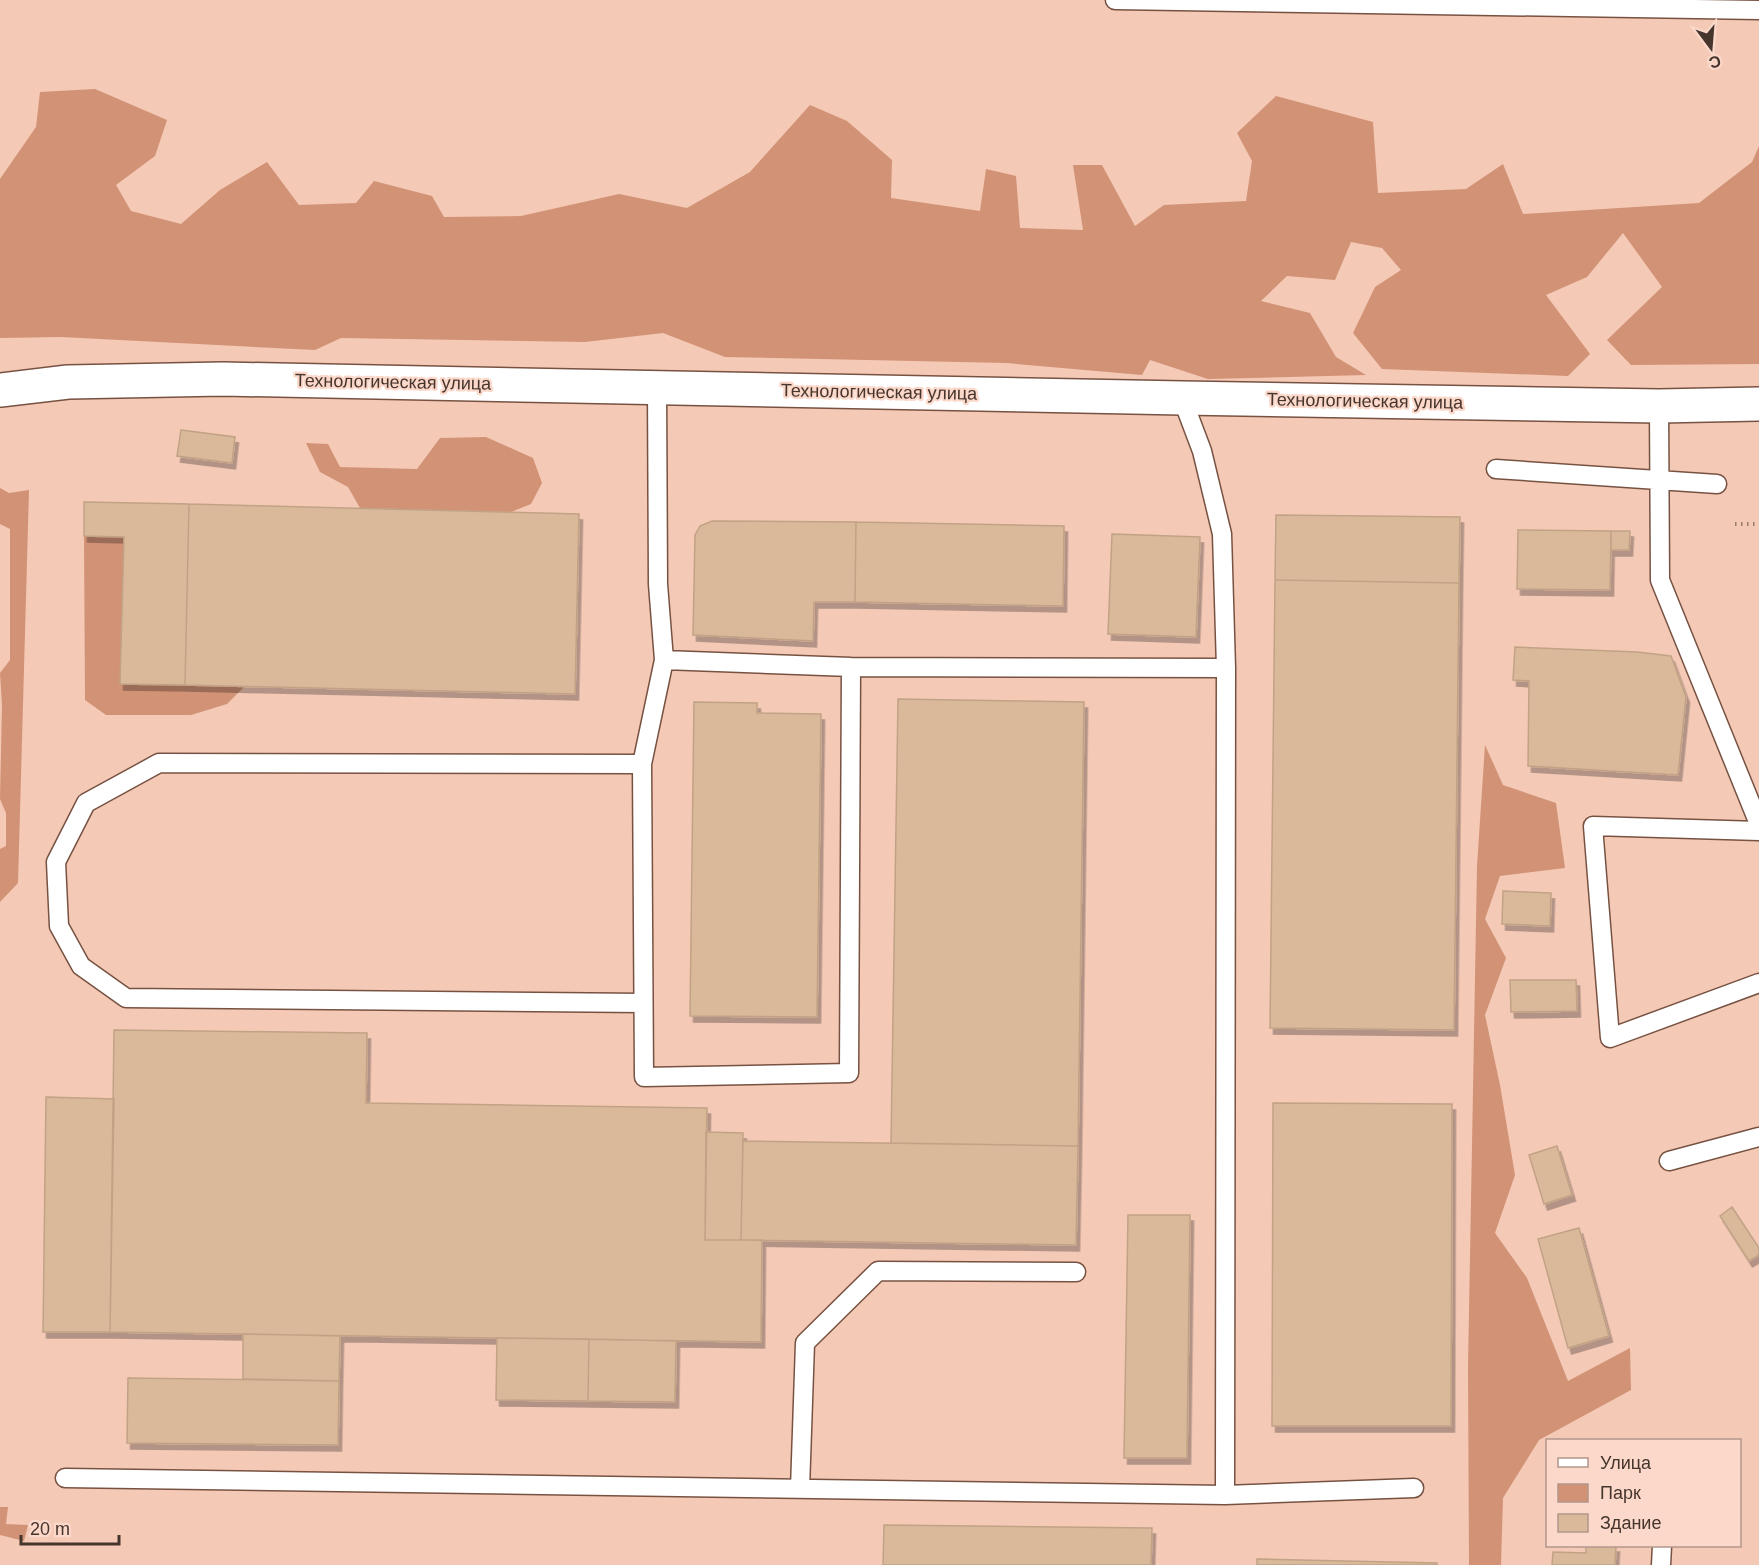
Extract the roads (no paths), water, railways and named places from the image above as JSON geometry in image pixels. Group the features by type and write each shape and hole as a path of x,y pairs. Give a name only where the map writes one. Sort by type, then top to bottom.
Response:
{"street":[{"name":"Технологическая улица","path":"0,390 68,382 223,379 1659,406 1759,404"}],"lane":[{"path":"1115,0 1759,10"},
{"path":"657,388 658,584 664,660 642,764 644,1077 849,1073 851,667"},
{"path":"1182,398 1202,451 1222,534 1226,668 1225,1495"},
{"path":"1659,406 1660,580 1759,824"},
{"path":"1496,469 1717,484"},
{"path":"664,660 851,667 1226,668"},
{"path":"642,764 159,763 86,803 56,862 59,926 81,966 126,998 643,1003"},
{"path":"1759,831 1593,826 1610,1038 1759,983"},
{"path":"1669,1161 1759,1137"},
{"path":"800,1489 806,1343 878,1270 1076,1272"},
{"path":"65,1478 1225,1495 1414,1488"},
{"path":"1661,1565 1662,1547"}]}
